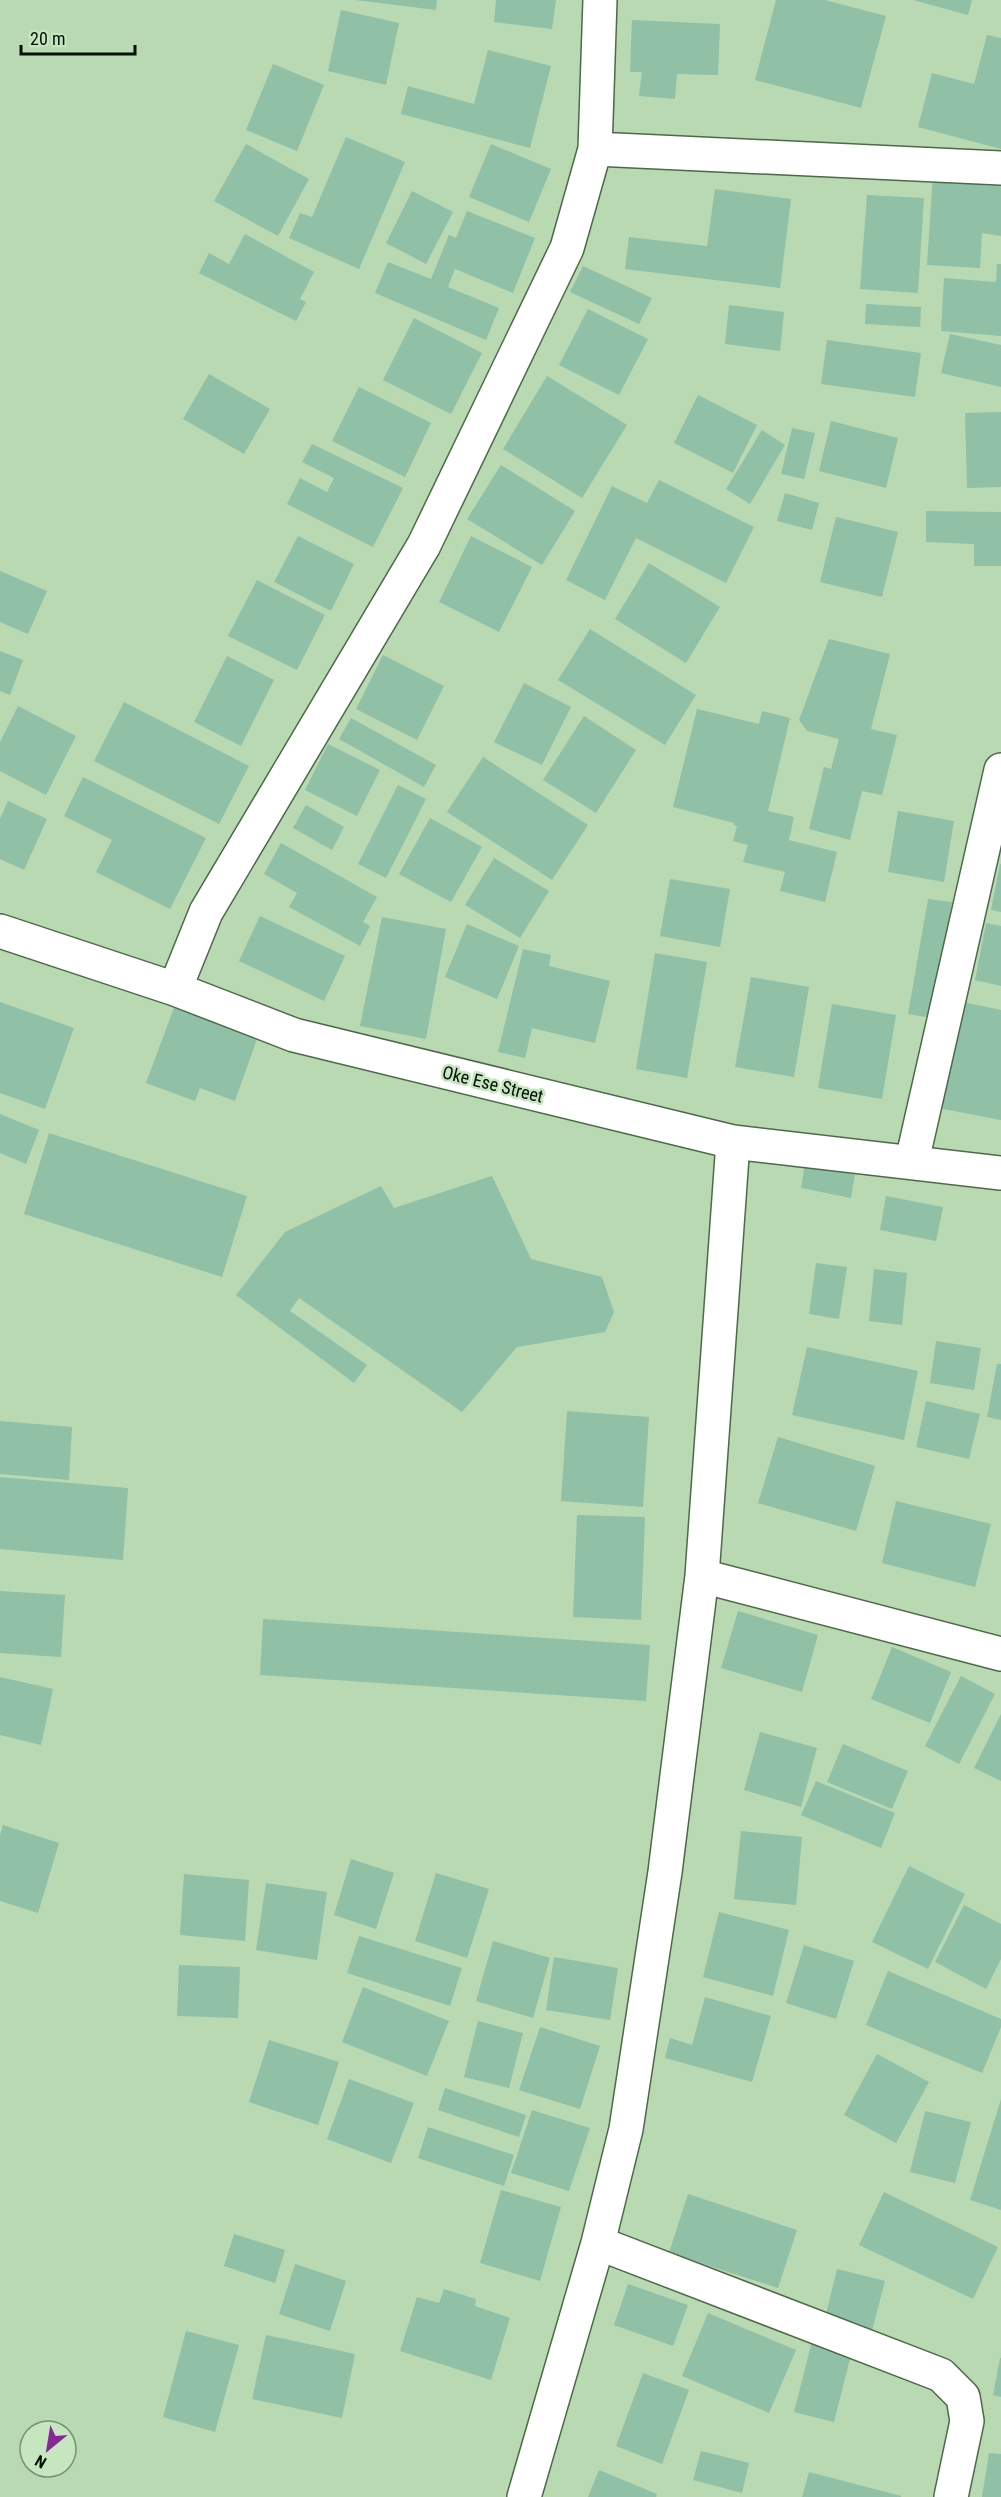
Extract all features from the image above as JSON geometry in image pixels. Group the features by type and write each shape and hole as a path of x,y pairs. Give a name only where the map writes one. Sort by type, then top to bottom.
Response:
{"street":[{"path":"175,989 206,912 424,545 567,248 595,148 600,0"},
{"path":"595,148 1001,168"},
{"path":"912,1161 1001,770"},
{"name":"Oke Ese Street","path":"0,931 175,989 294,1035 733,1142 1001,1173"},
{"path":"524,2497 598,2243 626,2130 665,1872 702,1576 733,1142"},
{"path":"702,1576 1001,1654"},
{"path":"598,2243 941,2375 963,2397 967,2421 951,2497"}],"building":[{"path":"355,0 437,0 436,10"},
{"path":"496,0 556,0 552,29 494,22"},
{"path":"776,0 825,0 886,16 861,108 755,80"},
{"path":"913,0 972,0 968,15"},
{"path":"341,10 399,23 386,85 328,71"},
{"path":"632,20 720,24 718,75 677,74 675,99 639,96 642,72 630,72"},
{"path":"987,35 1001,38 1001,149 918,127 932,73 974,84"},
{"path":"488,50 551,66 530,148 401,114 408,86 474,104"},
{"path":"273,64 324,85 297,151 246,130"},
{"path":"346,137 405,162 359,269 289,238 300,213 312,217"},
{"path":"246,144 309,179 278,236 214,201"},
{"path":"491,144 551,169 529,222 469,197"},
{"path":"933,174 986,178 986,186 1001,185 1001,236 982,233 980,268 927,265"},
{"path":"715,189 791,199 780,288 625,269 629,237 707,246"},
{"path":"412,191 453,212 426,264 386,243"},
{"path":"867,195 924,198 918,293 860,289"},
{"path":"467,211 535,238 513,293 455,269 448,287 499,308 486,340 375,293 388,262 431,279 449,235 456,238"},
{"path":"245,234 314,272 300,299 306,302 296,321 199,273 209,253 229,264"},
{"path":"997,264 1001,264 1001,336 941,331 944,278 996,282"},
{"path":"583,266 652,298 639,324 570,292"},
{"path":"866,304 921,307 920,327 865,324"},
{"path":"729,305 784,312 780,351 725,344"},
{"path":"588,309 648,339 619,395 559,365"},
{"path":"414,318 482,353 451,414 383,380"},
{"path":"950,334 1001,345 1001,387 941,373"},
{"path":"827,340 921,353 915,397 821,384"},
{"path":"209,374 270,409 244,454 183,419"},
{"path":"547,376 627,425 582,498 503,449"},
{"path":"359,387 431,423 405,477 332,441"},
{"path":"698,395 757,425 733,473 674,443"},
{"path":"1001,412 1001,487 967,488 965,413"},
{"path":"831,421 898,438 886,488 819,471"},
{"path":"792,428 815,433 804,479 781,474"},
{"path":"762,430 785,445 750,504 726,489"},
{"path":"312,444 403,488 373,547 287,504 300,478 327,492 334,478 302,462"},
{"path":"501,465 575,511 542,565 467,519"},
{"path":"659,480 754,527 726,583 636,538 605,600 566,580 612,486 647,503"},
{"path":"785,493 819,503 812,530 777,521"},
{"path":"926,511 1001,512 1001,566 974,566 974,544 926,542"},
{"path":"836,517 898,532 882,597 820,582"},
{"path":"298,536 354,564 331,611 274,582"},
{"path":"471,536 532,567 499,632 439,602"},
{"path":"649,563 720,607 686,663 615,619"},
{"path":"0,571 47,591 28,634 0,622"},
{"path":"257,580 325,615 297,670 228,636"},
{"path":"590,629 696,695 665,745 558,680"},
{"path":"829,639 890,654 871,729 897,735 882,795 862,791 850,840 809,829 824,767 831,769 839,739 807,731 799,720"},
{"path":"0,651 23,660 10,695 0,691"},
{"path":"383,655 444,686 417,740 356,709"},
{"path":"227,656 274,680 241,746 194,722"},
{"path":"524,683 571,707 542,765 494,742"},
{"path":"124,702 249,766 219,824 94,761"},
{"path":"18,706 76,736 46,795 0,771 0,742"},
{"path":"697,709 759,724 762,711 790,718 768,811 794,817 789,840 837,852 825,902 780,891 785,872 743,862 748,845 733,841 737,826 734,823 673,807"},
{"path":"584,716 636,750 596,813 543,780"},
{"path":"351,718 436,765 424,787 339,739"},
{"path":"328,744 380,770 357,816 305,790"},
{"path":"483,757 588,825 552,880 447,812"},
{"path":"83,777 206,838 170,909 96,872 112,840 64,816"},
{"path":"398,785 426,799 386,878 358,864"},
{"path":"8,801 47,819 24,870 0,859 0,819"},
{"path":"306,805 344,827 332,850 293,828"},
{"path":"898,811 954,821 944,882 888,872"},
{"path":"430,818 482,847 451,902 399,874"},
{"path":"281,843 377,897 363,922 370,926 360,946 289,907 297,893 264,874"},
{"path":"494,858 549,891 520,938 465,905"},
{"path":"1001,864 1001,912 991,910"},
{"path":"670,879 730,889 720,947 660,936"},
{"path":"928,899 952,902 932,1018 908,1014"},
{"path":"260,916 345,956 324,1001 239,961"},
{"path":"382,917 446,929 426,1039 360,1026"},
{"path":"986,923 1001,926 1001,986 975,980"},
{"path":"467,924 519,946 497,999 445,977"},
{"path":"523,949 551,955 549,966 610,981 595,1043 532,1028 525,1058 498,1052"},
{"path":"655,953 707,962 687,1078 636,1069"},
{"path":"751,977 809,987 794,1077 735,1067"},
{"path":"958,1001 1001,1010 1001,1120 938,1108"},
{"path":"0,1002 74,1028 45,1109 0,1093"},
{"path":"832,1004 896,1015 882,1099 818,1088"},
{"path":"175,1005 258,1036 235,1101 200,1088 195,1101 146,1083"},
{"path":"0,1114 39,1130 26,1164 0,1153"},
{"path":"49,1133 247,1196 222,1277 24,1214"},
{"path":"805,1164 855,1173 851,1198 801,1188"},
{"path":"492,1176 531,1259 602,1277 614,1312 605,1332 517,1347 462,1412 299,1298 290,1311 367,1365 354,1383 236,1295 285,1232 381,1186 394,1208"},
{"path":"886,1196 943,1207 936,1241 880,1230"},
{"path":"816,1263 847,1267 839,1319 809,1314"},
{"path":"874,1269 907,1273 902,1325 869,1321"},
{"path":"936,1341 981,1348 974,1390 930,1383"},
{"path":"807,1347 918,1371 904,1440 792,1415"},
{"path":"997,1364 1001,1364 1001,1420 987,1417"},
{"path":"926,1401 980,1414 969,1459 916,1447"},
{"path":"567,1411 649,1417 643,1507 561,1501"},
{"path":"0,1421 72,1427 69,1480 0,1474"},
{"path":"778,1437 875,1466 856,1531 758,1503"},
{"path":"0,1477 128,1488 123,1560 0,1549"},
{"path":"896,1501 991,1524 975,1587 882,1563"},
{"path":"577,1515 645,1517 641,1620 573,1617"},
{"path":"0,1591 65,1595 61,1657 0,1653"},
{"path":"738,1611 818,1635 802,1692 721,1668"},
{"path":"263,1619 650,1645 646,1701 260,1675"},
{"path":"892,1647 951,1672 930,1723 871,1699"},
{"path":"961,1676 995,1694 959,1764 925,1746"},
{"path":"0,1677 53,1689 41,1745 0,1735"},
{"path":"1001,1714 1001,1781 974,1768"},
{"path":"760,1732 817,1748 801,1807 744,1790"},
{"path":"843,1744 908,1771 892,1809 827,1782"},
{"path":"816,1781 895,1813 881,1848 801,1815"},
{"path":"3,1825 59,1843 38,1913 0,1901 0,1835"},
{"path":"741,1831 802,1837 796,1905 734,1899"},
{"path":"351,1859 394,1873 376,1929 334,1915"},
{"path":"909,1866 965,1894 928,1969 872,1942"},
{"path":"436,1873 489,1889 467,1958 415,1941"},
{"path":"184,1874 249,1880 245,1941 180,1935"},
{"path":"266,1883 327,1892 317,1960 256,1950"},
{"path":"964,1905 1001,1924 1001,1959 986,1989 935,1962"},
{"path":"719,1912 789,1930 773,1996 703,1977"},
{"path":"359,1936 462,1968 450,2006 347,1973"},
{"path":"493,1941 550,1958 533,2018 476,2001"},
{"path":"804,1945 854,1961 836,2019 786,2003"},
{"path":"554,1957 618,1968 610,2020 546,2010"},
{"path":"179,1965 240,1967 238,2018 177,2016"},
{"path":"888,1971 1001,2019 1001,2027 982,2073 866,2025"},
{"path":"363,1987 449,2021 427,2076 342,2042"},
{"path":"705,1997 771,2016 752,2082 665,2058 670,2038 692,2045"},
{"path":"478,2021 523,2033 509,2088 464,2077"},
{"path":"540,2027 600,2046 580,2109 519,2090"},
{"path":"269,2040 339,2062 318,2125 249,2102"},
{"path":"877,2054 929,2082 896,2143 844,2115"},
{"path":"349,2079 414,2103 391,2163 327,2139"},
{"path":"445,2088 526,2115 519,2137 438,2110"},
{"path":"1001,2099 1001,2210 970,2200"},
{"path":"532,2110 590,2128 569,2191 511,2173"},
{"path":"925,2111 971,2122 955,2183 910,2172"},
{"path":"428,2127 514,2155 504,2186 418,2158"},
{"path":"501,2190 561,2207 540,2281 480,2263"},
{"path":"884,2192 998,2247 973,2299 859,2245"},
{"path":"688,2194 797,2230 778,2288 669,2253"},
{"path":"234,2234 285,2250 275,2283 224,2266"},
{"path":"295,2264 346,2281 330,2331 279,2314"},
{"path":"837,2269 885,2281 870,2338 823,2326"},
{"path":"628,2284 688,2305 673,2346 614,2325"},
{"path":"444,2289 476,2299 475,2306 510,2318 491,2380 400,2351 417,2297 439,2303"},
{"path":"708,2313 796,2350 769,2413 682,2376"},
{"path":"186,2331 239,2345 215,2432 163,2417"},
{"path":"266,2335 355,2354 342,2418 252,2399"},
{"path":"813,2337 853,2347 834,2422 794,2412"},
{"path":"1001,2358 1001,2397 993,2395"},
{"path":"643,2373 689,2390 662,2464 616,2446"},
{"path":"701,2451 749,2463 742,2493 693,2480"},
{"path":"989,2453 1001,2454 1001,2497 982,2497"},
{"path":"599,2470 657,2494 656,2497 588,2497"},
{"path":"809,2472 901,2496 901,2497 802,2497"}]}
